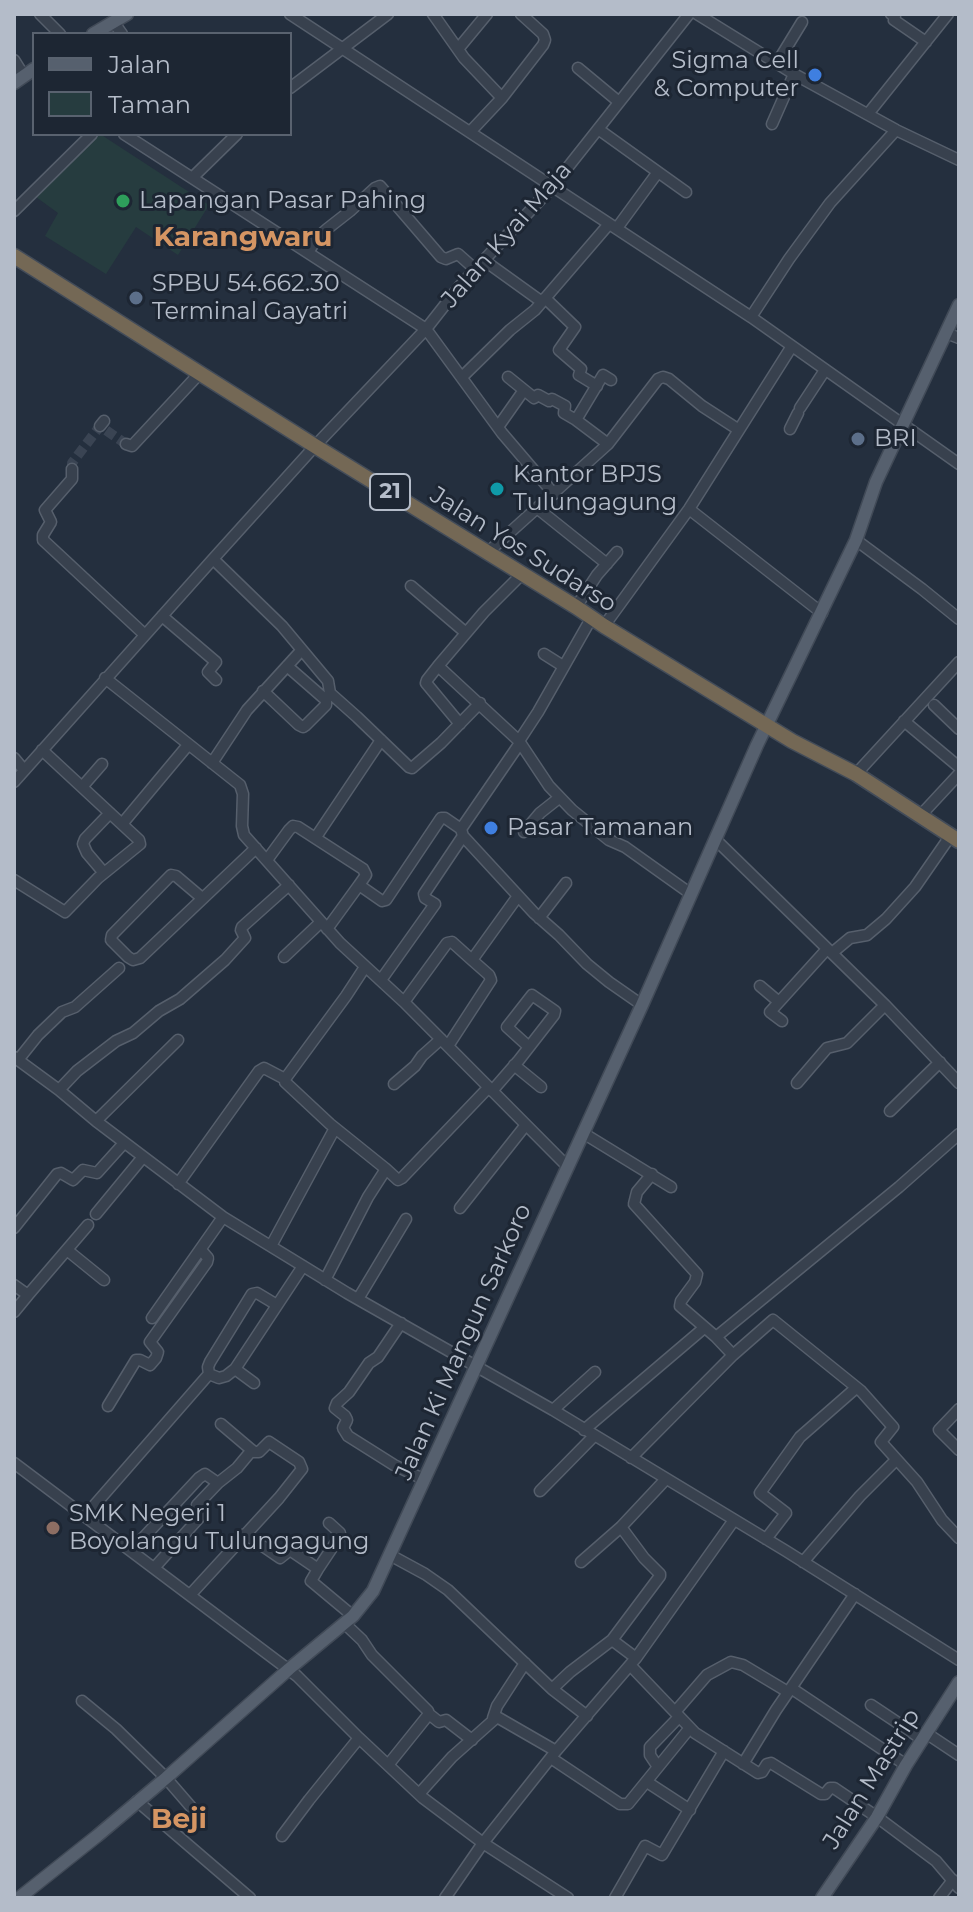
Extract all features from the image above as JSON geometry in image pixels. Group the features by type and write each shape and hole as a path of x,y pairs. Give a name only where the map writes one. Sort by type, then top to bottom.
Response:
{"highway":[{"name":"Jalan Yos Sudarso","path":"14,256 767,726"},
{"name":"21","path":"767,726 856,774 955,838"}],"main road":[{"path":"97,32 127,14"},
{"name":"Jalan Ki Mangun Sarkoro","path":"19,1898 166,1778 348,1620 373,1591 715,839 856,540 876,482 959,305"},
{"name":"Jalan Mastrip","path":"822,1898 877,1817 959,1682"}],"street":[{"path":"40,14 58,32"},
{"path":"290,14 751,317 959,464"},
{"path":"292,87 388,14"},
{"path":"433,14 458,49 502,98"},
{"path":"458,49 487,14"},
{"path":"471,131 532,62 545,40 543,34 521,14"},
{"name":"Jalan Kyai Maja","path":"14,782 553,186 689,14"},
{"path":"697,14 794,74 896,130 959,160"},
{"path":"891,14 895,16 894,20 926,42"},
{"path":"868,114 948,14"},
{"path":"777,63 802,22"},
{"path":"112,24 121,32"},
{"path":"14,60 24,76"},
{"path":"578,68 619,102"},
{"path":"772,124 794,74"},
{"path":"598,129 686,192"},
{"path":"751,317 830,203 896,130"},
{"path":"14,211 90,136"},
{"path":"127,136 426,329 498,427 554,494"},
{"path":"192,178 235,136"},
{"path":"462,377 544,300 658,172"},
{"path":"309,251 317,238 380,186 441,257 446,259 458,254 476,270"},
{"path":"485,261 544,300 576,328 559,350 580,368 579,375 597,386"},
{"path":"946,333 959,338"},
{"path":"381,980 435,904 424,894 520,742 563,666 689,509 792,346"},
{"path":"790,429 825,370"},
{"path":"126,444 132,446 199,374"},
{"path":"576,420 603,375 611,380"},
{"path":"508,377 533,398 537,395 565,406 564,413 608,444"},
{"path":"487,553 608,444 658,379 669,379 739,430"},
{"path":"498,427 524,390"},
{"path":"72,469 72,479 45,510 51,522 43,538 145,635"},
{"path":"537,508 607,564"},
{"path":"689,509 822,613"},
{"path":"856,540 959,619"},
{"path":"576,607 617,552"},
{"path":"213,559 282,626 328,681 330,693 412,768 480,703"},
{"path":"460,724 426,683 427,680 522,574"},
{"path":"411,586 466,633"},
{"path":"162,616 216,662 208,672 216,680"},
{"path":"212,763 247,710 299,653"},
{"path":"544,654 563,666"},
{"path":"856,774 904,721 929,701 959,662"},
{"path":"263,691 303,727 326,705 326,700 287,666"},
{"path":"438,666 520,742 559,798 609,840 625,847 691,894"},
{"path":"105,678 241,788 242,831 256,848 365,967 404,1002 567,1166"},
{"path":"929,701 959,729"},
{"path":"904,721 959,767"},
{"path":"316,837 381,740"},
{"path":"122,824 188,745"},
{"path":"14,880 65,912 104,873 140,844 42,750"},
{"path":"14,758 24,770"},
{"path":"82,787 102,764"},
{"path":"920,816 959,774"},
{"path":"524,832 544,808 559,798"},
{"path":"104,873 83,844 110,813"},
{"path":"359,885 385,901 444,817 462,832 539,918 598,974 642,1005"},
{"path":"267,860 293,826 316,837 363,869 366,875 324,925 284,957"},
{"path":"782,1021 770,1012 779,1002 830,951 850,938 867,935 886,919 955,838"},
{"path":"715,839 885,1005 959,1083"},
{"path":"202,898 171,875 112,935 111,940 128,957 136,960 256,848"},
{"path":"539,918 566,883"},
{"path":"59,1090 77,1071 180,999 225,960 245,939 241,928 289,885"},
{"path":"472,960 518,896"},
{"path":"394,1084 422,1056 444,1042 491,980 449,942 404,1002"},
{"path":"365,967 285,1079 286,1085 398,1180 514,1065 529,1047 555,1012 532,995 507,1027 529,1047"},
{"path":"119,968 75,1007 62,1012 16,1059 223,1217 325,1280 553,1410 959,1660"},
{"path":"760,986 779,1002"},
{"path":"797,1083 827,1048 847,1043 885,1005"},
{"path":"96,1121 178,1040"},
{"path":"890,1111 940,1062"},
{"path":"514,1065 541,1087"},
{"path":"178,1184 259,1071 264,1068 285,1079"},
{"path":"460,1208 525,1126"},
{"path":"271,1246 335,1128"},
{"path":"583,1133 671,1187"},
{"path":"716,1337 959,1134"},
{"path":"14,1228 57,1174 73,1180 83,1170 97,1173 124,1143"},
{"path":"96,1214 143,1157"},
{"path":"325,1280 386,1169"},
{"path":"652,1174 637,1192 634,1204 695,1270 697,1278 680,1306 733,1355"},
{"path":"152,1318 223,1217"},
{"path":"358,1299 406,1219"},
{"path":"14,1312 88,1225"},
{"path":"67,1250 104,1280"},
{"path":"108,1406 136,1360 150,1365 156,1358 158,1352 150,1342 207,1262 208,1258 201,1250"},
{"path":"209,1374 219,1378 235,1369 303,1266"},
{"path":"14,1285 28,1295"},
{"path":"85,1516 209,1374 210,1362 254,1293 277,1305"},
{"path":"631,1458 733,1355 773,1320 856,1388 893,1427 881,1442 917,1482 942,1520 959,1538"},
{"path":"401,1323 378,1357 363,1369 335,1408 347,1420 343,1428 348,1436 425,1480"},
{"path":"540,1491 589,1433 704,1328"},
{"path":"235,1369 254,1383"},
{"path":"553,1410 595,1372"},
{"path":"766,1539 786,1513 760,1493 800,1437 856,1388"},
{"path":"959,1409 939,1430 959,1450"},
{"path":"190,1595 302,1469 299,1462 269,1442 255,1453 221,1424"},
{"path":"181,1498 192,1507 197,1505 252,1450"},
{"path":"803,1562 896,1460"},
{"path":"16,1469 85,1516 289,1669 419,1794 483,1843 568,1898"},
{"path":"131,1551 199,1478 205,1474 218,1483"},
{"path":"581,1562 621,1527 666,1479"},
{"path":"154,1568 202,1514 197,1505"},
{"path":"445,1898 483,1843 633,1662 734,1520"},
{"path":"329,1523 340,1536 311,1581 348,1620 372,1655 429,1714 439,1722 446,1720 472,1740"},
{"path":"552,1689 612,1640 661,1575 621,1527"},
{"path":"245,1534 280,1558 290,1550 318,1569"},
{"path":"390,1555 448,1590 552,1689 587,1716"},
{"path":"743,1764 855,1594"},
{"path":"612,1640 689,1729 758,1773 769,1763 820,1794 834,1788 936,1861 956,1884 939,1898"},
{"path":"419,1794 493,1718 497,1706 525,1663"},
{"path":"658,1767 650,1755 650,1747 707,1675 727,1663 743,1665 789,1690 906,1765"},
{"path":"82,1701 166,1778 198,1815"},
{"path":"871,1705 959,1755"},
{"path":"388,1765 429,1714"},
{"path":"493,1718 502,1719 554,1754 622,1805 629,1803 689,1729"},
{"path":"282,1836 359,1738"},
{"path":"615,1898 645,1846 662,1855 724,1751"},
{"path":"647,1782 690,1810"},
{"path":"137,1801 250,1898"}],"green space":[{"name":"Lapangan Pasar Pahing","path":"98,136 103,136 209,205 178,255 136,227 106,274 45,236 58,213 36,197"}],"tunnel":[{"path":"72,469 72,463 100,426 126,444"}],"place":[{"name":"Sigma Cell & Computer","path":"815,75"},
{"name":"Lapangan Pasar Pahing","path":"123,201"},
{"name":"SPBU 54.662.30 Terminal Gayatri","path":"136,298"},
{"name":"BRI","path":"858,439"},
{"name":"Kantor BPJS Tulungagung","path":"497,489"},
{"name":"Pasar Tamanan","path":"491,828"},
{"name":"SMK Negeri 1 Boyolangu Tulungagung","path":"53,1528"}],"district":[{"name":"Karangwaru","path":"243,238"},
{"name":"Beji","path":"179,1820"}]}
